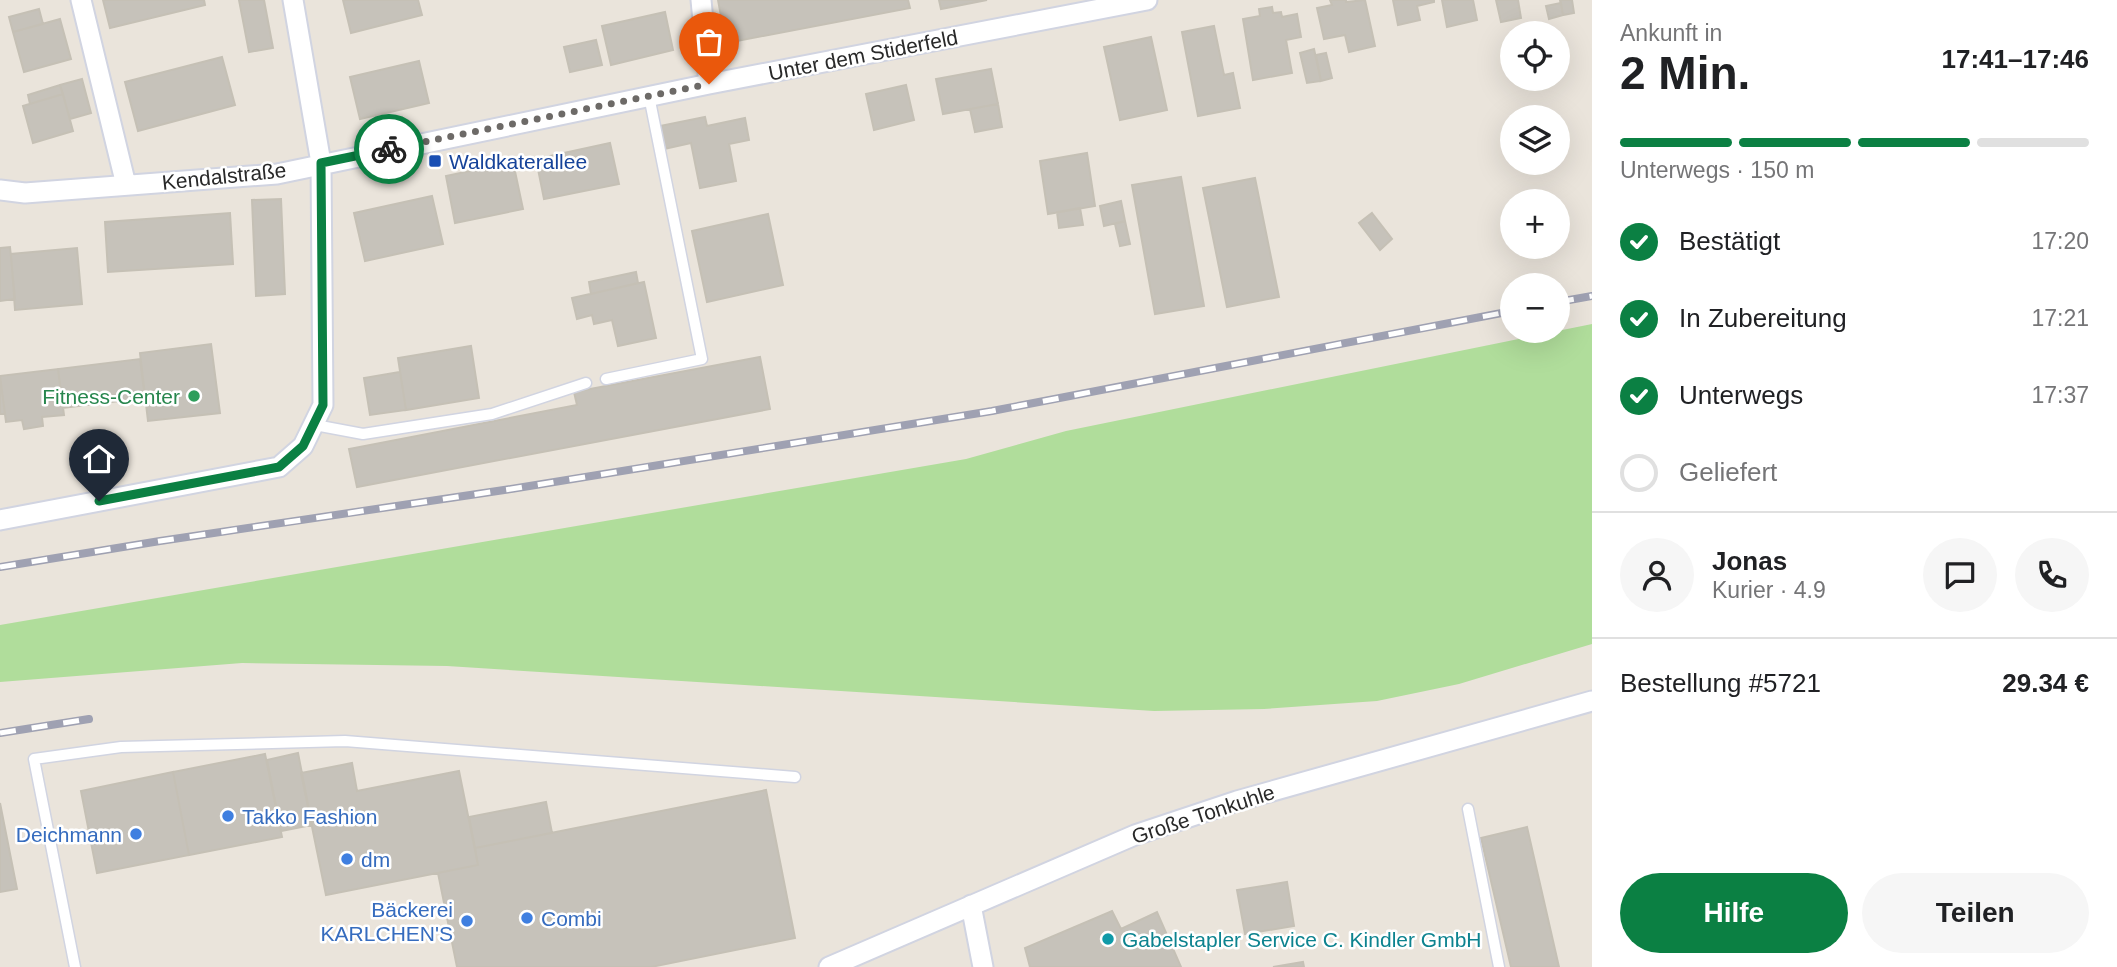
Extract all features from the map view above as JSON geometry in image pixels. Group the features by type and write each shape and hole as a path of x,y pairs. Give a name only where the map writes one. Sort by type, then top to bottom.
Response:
{"street":[{"path":"81,0 126,186"},
{"path":"0,520 279,467 303,446 315,425 323,405 321,163 293,0"},
{"path":"701,0 709,84"},
{"name":"Unter dem Stiderfeld","path":"321,163 1072,7 1147,0"},
{"name":"Kendalstraße","path":"0,190 25,193 277,174 321,163"},
{"name":"Große Tonkuhle","path":"829,967 1135,835 1237,801 1592,702"},
{"path":"971,905 983,967"}],"lane":[{"path":"606,379 702,359 649,96"},
{"path":"315,425 363,435 492,414 586,383"},
{"path":"75,967 34,759 121,747 345,741 795,777"},
{"path":"1468,809 1499,967"}],"green space":[{"path":"1592,324 1592,644 1459,684 1377,701 1264,709 1154,711 447,666 242,663 0,682 0,625 966,459 1066,431 1500,343 1570,343 1570,328"}],"building":[{"path":"103,0 204,0 205,5 110,28"},
{"path":"239,0 264,0 273,48 249,52"},
{"path":"343,0 418,0 422,15 351,33"},
{"path":"718,0 908,0 910,8 726,43"},
{"path":"939,0 987,0 941,9"},
{"path":"1330,0 1365,0 1375,46 1349,52 1345,35 1324,39 1317,8 1332,5"},
{"path":"1393,0 1434,2 1417,6 1420,20 1398,25"},
{"path":"1442,0 1473,0 1477,20 1447,27"},
{"path":"1496,0 1518,0 1521,18 1501,21"},
{"path":"1560,0 1572,0 1574,13 1563,15"},
{"path":"1561,3 1563,15 1549,19 1546,6"},
{"path":"1272,7 1273,13 1281,12 1282,17 1297,14 1301,37 1286,40 1292,73 1253,80 1243,19 1260,16 1259,9"},
{"path":"39,9 43,24 13,32 9,17"},
{"path":"665,12 673,50 611,65 602,26"},
{"path":"60,19 71,59 24,72 13,32"},
{"path":"1214,26 1224,75 1233,73 1240,108 1198,116 1182,32"},
{"path":"1151,37 1167,110 1120,120 1104,47"},
{"path":"596,40 602,65 570,72 564,47"},
{"path":"1314,49 1321,81 1307,83 1300,53"},
{"path":"1326,53 1332,78 1321,81 1316,55"},
{"path":"222,57 235,105 138,131 125,82"},
{"path":"419,61 429,103 360,119 350,77"},
{"path":"991,69 998,104 943,114 936,79"},
{"path":"82,79 91,113 70,119 60,85"},
{"path":"60,85 63,94 30,104 28,95"},
{"path":"906,85 914,120 874,130 866,94"},
{"path":"63,94 73,131 33,143 23,106"},
{"path":"998,104 1002,127 975,132 970,109"},
{"path":"705,117 707,126 745,118 749,140 729,144 736,181 700,188 691,143 664,149 660,126"},
{"path":"610,143 619,184 544,199 536,159"},
{"path":"1087,153 1095,206 1048,214 1040,161"},
{"path":"513,162 523,209 455,223 446,176"},
{"path":"1181,177 1204,306 1155,314 1132,185"},
{"path":"1255,178 1279,297 1227,307 1203,188"},
{"path":"432,196 443,244 365,261 354,213"},
{"path":"281,199 285,294 256,296 252,200"},
{"path":"1121,201 1125,221 1104,226 1100,206"},
{"path":"1080,208 1083,225 1059,228 1057,212"},
{"path":"230,213 233,264 108,272 105,222"},
{"path":"1372,213 1392,239 1380,250 1359,223"},
{"path":"768,214 783,285 707,302 692,231"},
{"path":"1125,221 1130,244 1120,246 1115,224"},
{"path":"10,247 15,299 0,301 0,248"},
{"path":"77,248 82,304 15,310 11,254"},
{"path":"636,272 638,283 591,294 589,282"},
{"path":"644,282 656,338 618,346 612,320 594,324 592,315 577,319 572,298"},
{"path":"211,344 220,413 148,421 140,353"},
{"path":"471,346 479,398 406,410 398,358"},
{"path":"760,357 770,409 357,487 349,449 577,405 574,392"},
{"path":"140,359 145,398 63,408 58,369"},
{"path":"58,369 64,415 42,417 43,426 24,429 22,420 6,422 0,376"},
{"path":"400,372 406,410 370,415 364,378"},
{"path":"0,377 5,414 0,414"},
{"path":"298,753 312,825 281,831 267,760"},
{"path":"265,754 282,837 189,855 173,772"},
{"path":"352,763 357,791 459,771 478,865 326,895 301,773"},
{"path":"173,772 189,855 97,873 81,791"},
{"path":"766,790 795,938 651,967 457,967 438,873 478,865 475,848"},
{"path":"546,802 552,833 475,848 469,817"},
{"path":"0,803 17,889 0,892"},
{"path":"1527,827 1559,967 1511,967 1481,838"},
{"path":"1287,882 1294,926 1245,934 1237,890"},
{"name":"Gabelstapler Service C. Kindler GmbH","path":"1112,911 1121,929 1157,912 1181,967 1030,967 1025,948"},
{"path":"1303,962 1304,967 1273,967"}],"railway":[{"path":"1570,300 1592,296"},
{"path":"0,567 511,489 992,411 1500,313"},
{"path":"0,733 89,719"}],"way so far":[{"path":"389,149 709,84"}],"place":[{"name":"Waldkaterallee","path":"435,161"},
{"name":"Fitness-Center","path":"194,396"},
{"name":"Takko Fashion","path":"228,816"},
{"name":"Deichmann","path":"136,834"},
{"name":"dm","path":"347,859"},
{"name":"Combi","path":"527,918"},
{"name":"Bäckerei KARLCHEN'S","path":"467,921"},
{"name":"Gabelstapler Service C. Kindler GmbH","path":"1108,939"}],"route":[{"path":"99,501 279,467 303,446 323,405 321,163 389,149"}]}
